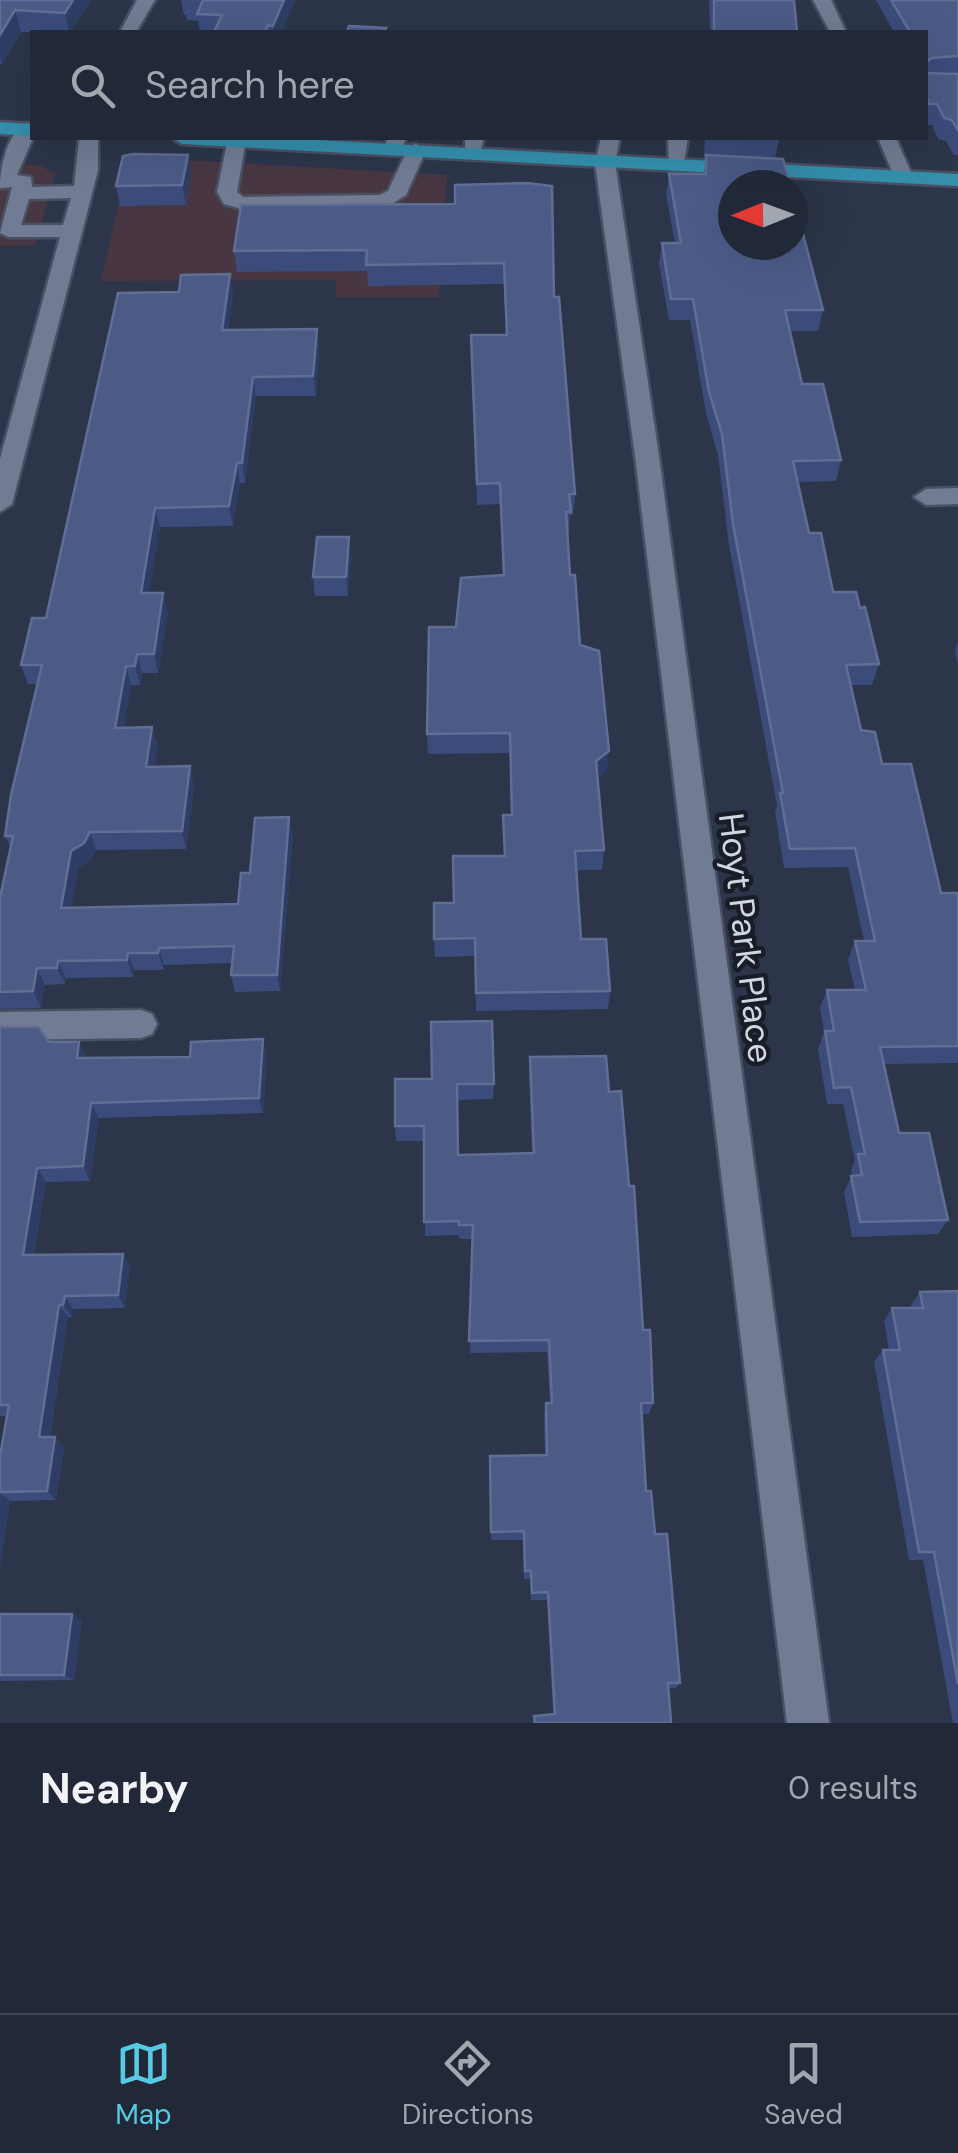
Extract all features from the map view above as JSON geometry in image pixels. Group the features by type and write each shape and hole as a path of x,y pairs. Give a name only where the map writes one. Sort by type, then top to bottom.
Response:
{"main road":[{"path":"0,128 30,129"},
{"path":"236,140 395,143 416,150 474,145 607,150 676,164 958,180"}],"street":[{"path":"129,30 146,0"},
{"path":"822,0 837,30"},
{"path":"30,129 8,185 8,231 72,231"},
{"path":"0,504 88,170 88,140"},
{"path":"236,140 226,192 231,200 242,203 383,202 396,195 416,150"},
{"path":"676,164 678,140"},
{"path":"888,140 903,177"},
{"name":"Hoyt Park Place","path":"607,150 808,1723"},
{"path":"8,185 82,192"},
{"path":"926,497 958,496"},
{"path":"0,1026 142,1024"}],"shaded area":[{"path":"150,158 447,175 439,297 336,297 336,280 101,281 127,167"},
{"path":"0,161 41,166 55,174 35,245 0,246"}],"building":[{"path":"0,0 73,0 65,13 15,10 0,35"},
{"path":"203,0 284,0 273,26 268,25 266,30 215,30 222,15 197,14"},
{"path":"714,0 794,0 797,30 714,30"},
{"path":"891,0 958,0 958,56 928,61 928,30 909,30"},
{"path":"349,26 386,28 385,30 348,30"},
{"path":"928,73 958,74 958,131 952,120 944,118 937,104 929,104"},
{"path":"188,155 182,185 116,186 123,156"},
{"path":"706,155 783,159 786,170 718,170 718,260 808,260 808,253 823,310 785,310 802,384 823,384 841,460 793,461 809,533 821,533 833,592 856,592 860,608 865,607 879,664 846,665 861,730 875,732 882,764 911,764 941,893 958,893 958,1046 880,1047 899,1133 929,1133 948,1220 860,1222 851,1176 862,1175 858,1154 865,1154 851,1087 834,1088 825,1031 834,1031 827,990 866,990 855,941 875,941 855,848 790,849 733,524 722,434 709,392 693,299 671,299 662,243 681,243 669,174 706,174"},
{"path":"455,185 552,186 554,297 559,297 575,494 569,494 571,512 566,512 570,575 575,575 580,645 599,651 609,751 596,761 604,850 575,851 581,939 606,939 610,991 476,993 475,938 434,939 434,903 454,903 453,856 505,856 503,815 512,815 510,733 427,734 429,627 456,627 461,578 504,575 500,483 477,484 471,335 507,335 504,263 366,265 367,250 234,251 241,205 455,204"},
{"path":"230,274 222,330 317,329 313,376 253,377 242,463 237,463 229,506 155,508 141,593 163,593 154,654 137,654 135,666 126,666 115,728 152,727 146,767 190,766 182,831 90,832 84,843 71,851 61,908 238,904 241,873 250,873 255,818 289,817 277,975 231,975 234,946 159,948 158,953 128,953 127,960 58,961 57,968 37,968 33,991 0,992 0,898 13,836 5,836 42,665 21,665 32,618 46,618 118,293 179,292 181,275"},
{"path":"317,537 349,537 346,577 313,577"},
{"path":"492,1021 494,1084 457,1084 458,1155 534,1153 530,1057 606,1056 609,1092 621,1091 629,1186 634,1186 643,1330 650,1330 653,1403 641,1403 646,1491 651,1491 655,1534 667,1534 680,1683 668,1683 671,1723 535,1723 534,1716 555,1714 548,1592 532,1593 531,1571 525,1571 524,1531 491,1532 490,1456 547,1455 546,1403 552,1403 549,1340 469,1341 473,1225 459,1225 459,1221 424,1222 424,1126 395,1126 395,1079 432,1079 431,1022"},
{"path":"0,1027 39,1027 49,1042 79,1042 77,1058 190,1057 191,1042 263,1039 259,1098 91,1103 83,1166 37,1168 23,1255 123,1254 118,1295 65,1296 63,1305 59,1305 39,1437 55,1437 47,1491 0,1492 0,1456 9,1405 0,1405"},
{"path":"958,1291 958,1684 934,1552 919,1552 883,1350 900,1350 892,1308 923,1308 920,1292"},
{"path":"0,1614 72,1614 64,1675 0,1675"}]}
